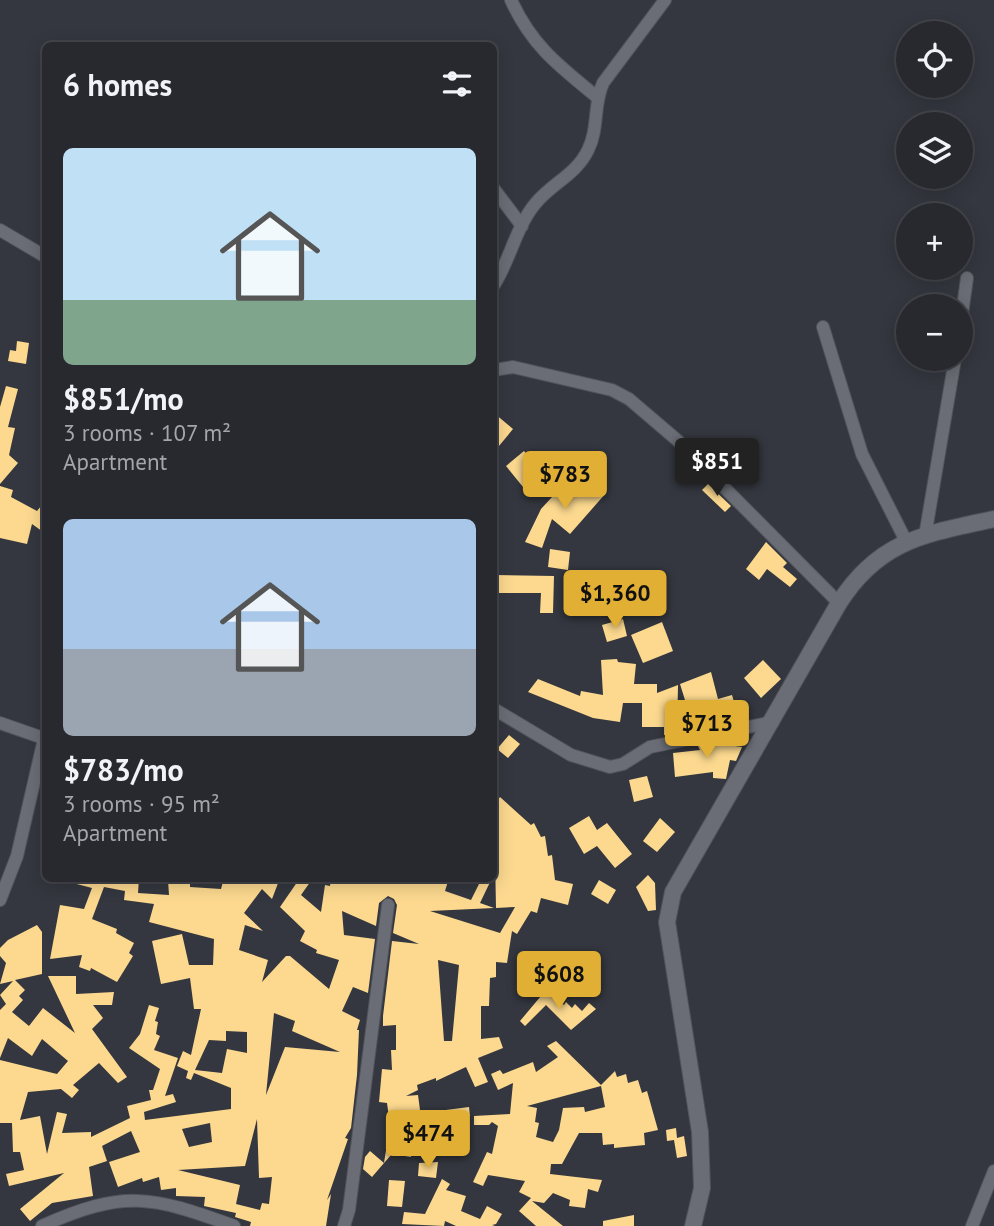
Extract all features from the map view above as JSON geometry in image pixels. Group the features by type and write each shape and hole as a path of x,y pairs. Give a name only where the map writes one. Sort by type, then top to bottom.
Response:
{"street":[{"path":"511,0 523,27 536,44 597,97"},
{"path":"497,279 536,203 571,174 587,152 596,124 597,97 610,73 657,15 664,0"},
{"path":"497,193 522,226"},
{"path":"0,230 42,255"},
{"path":"823,327 862,454 907,543"},
{"path":"497,370 513,368 612,390 629,399 677,440 839,603"},
{"path":"925,536 953,371"},
{"path":"693,1226 702,1188 700,1132 667,922 668,907 678,884 839,603 866,567 907,543 925,536 994,519"},
{"path":"497,711 571,755 610,767 623,764 650,747 773,722"},
{"path":"0,723 42,738"},
{"path":"0,900 16,856 42,751"},
{"path":"344,1226 349,1210 388,905"},
{"path":"972,1226 994,1171"},
{"path":"43,1226 88,1207 114,1200 138,1199 188,1209 234,1226"}],"building":[{"path":"17,341 29,343 26,364 8,361 10,350 16,351"},
{"path":"6,386 18,389 8,427 15,428 9,455 18,463 0,484 0,407"},
{"path":"497,416 513,429 497,448"},
{"path":"524,451 541,472 523,487 506,466"},
{"path":"588,477 606,493 570,534 552,519 542,548 525,542 541,509 552,497 561,490 570,498"},
{"path":"708,484 731,506 725,512 702,490"},
{"path":"0,486 13,490 11,497 37,511 42,505 42,531 32,524 27,544 0,538"},
{"path":"766,542 787,563 783,567 797,579 790,587 767,569 759,580 746,569"},
{"path":"550,549 570,552 568,570 548,567"},
{"path":"497,575 554,576 553,613 540,613 541,593 497,593"},
{"path":"623,619 627,636 607,642 602,625"},
{"path":"662,622 673,651 643,663 631,635"},
{"path":"617,659 618,662 636,664 634,684 657,684 657,693 678,685 677,733 664,735 664,727 642,727 642,703 623,703 620,722 593,718 528,692 538,679 580,696 581,691 603,695 601,660"},
{"path":"763,660 781,679 761,698 744,678"},
{"path":"711,672 718,699 732,695 739,719 694,729 680,684"},
{"path":"509,735 520,744 508,758 497,749"},
{"path":"727,740 728,745 742,747 736,761 730,760 726,779 713,778 713,772 675,777 673,753 700,750 698,746"},
{"path":"647,776 653,797 634,802 629,780"},
{"path":"500,797 531,825 534,823 541,837 545,836 548,856 552,855 555,880 573,884 568,905 541,898 537,913 531,911 517,934 512,931 507,963 496,962 496,977 490,978 489,1006 481,1006 481,1039 499,1037 503,1048 478,1058 488,1082 475,1087 466,1067 436,1081 436,1078 417,1085 418,1090 406,1096 418,1095 420,1110 413,1113 414,1118 421,1121 423,1138 414,1137 411,1157 392,1154 384,1163 390,1125 387,1103 379,1102 382,1069 392,1070 391,1050 396,1050 396,1025 383,1026 392,941 419,944 393,933 397,905 394,899 388,896 379,903 376,926 342,911 344,935 375,939 368,993 353,987 342,1011 360,1020 357,1030 357,1075 351,1128 345,1138 348,1139 327,1200 331,1194 326,1226 250,1226 251,1222 235,1217 236,1213 204,1206 205,1197 176,1196 176,1188 161,1190 159,1177 143,1182 142,1178 118,1187 109,1162 140,1152 131,1131 102,1146 107,1161 89,1167 93,1196 52,1203 30,1221 20,1209 64,1173 9,1186 6,1174 24,1170 20,1152 13,1152 12,1123 0,1123 0,1060 57,1074 68,1061 42,1039 32,1056 8,1038 0,1058 0,1010 6,1004 0,995 13,981 0,984 6,963 0,956 0,948 8,940 37,925 42,932 42,974 15,980 25,990 19,996 23,1000 12,1012 29,1026 43,1008 75,1033 48,976 76,976 76,994 114,992 112,1005 93,1005 103,1018 92,1029 127,1077 118,1083 99,1063 73,1085 79,1090 72,1098 61,1089 28,1092 20,1120 40,1116 47,1154 57,1112 67,1114 62,1133 91,1132 91,1137 130,1118 127,1106 151,1100 149,1090 153,1090 160,1069 129,1048 140,1034 149,1005 159,1008 155,1021 158,1022 156,1034 160,1036 154,1050 178,1058 165,1096 173,1094 176,1102 144,1112 145,1120 231,1109 231,1088 194,1073 191,1080 186,1078 188,1071 177,1066 183,1051 191,1055 201,1009 194,1009 190,978 161,984 152,941 182,934 189,965 213,965 214,939 149,922 154,904 124,900 125,891 104,887 92,919 117,929 116,933 134,943 129,953 133,956 117,982 91,968 90,971 79,967 82,955 50,959 60,905 84,909 92,888 69,882 139,882 138,893 169,895 168,882 190,882 190,887 221,889 223,882 278,882 272,899 262,889 244,913 263,931 245,925 239,950 268,960 262,982 286,956 290,956 329,989 339,960 316,953 317,950 300,941 305,931 280,907 297,882 310,882 301,895 321,912 325,885 330,886 330,882 448,882 445,891 471,900 480,882 490,882 480,903 494,908 430,911 500,933 515,907 496,908 497,802","holes":["438,960 459,965 452,1041 444,1041","274,1013 295,1021 292,1031 340,1052 285,1047 266,1095","226,1031 247,1032 247,1053 227,1049 222,1073 195,1070 209,1040 226,1041","257,1119 259,1178 272,1177 269,1204 262,1203 260,1210 236,1204 240,1185 178,1170 245,1166","210,1123 212,1142 189,1147 182,1129"]},
{"path":"589,816 597,830 607,823 632,854 615,868 597,846 584,854 569,828"},
{"path":"660,818 675,832 657,852 643,841"},
{"path":"648,875 655,883 656,910 648,911 636,887"},
{"path":"599,880 616,890 608,904 591,894"},
{"path":"546,990 564,1005 566,1002 572,1008 575,1004 582,1011 589,1003 596,1009 571,1030 546,1005 525,1026 520,1021"},
{"path":"556,1041 601,1085 615,1071 617,1077 626,1074 628,1083 638,1080 642,1093 647,1091 658,1130 644,1133 645,1145 614,1148 614,1144 603,1145 602,1133 579,1133 562,1164 551,1164 550,1174 602,1180 598,1192 588,1189 585,1208 569,1206 570,1200 553,1193 544,1203 532,1201 563,1226 536,1226 519,1211 531,1198 519,1192 525,1181 488,1175 483,1186 473,1182 487,1152 492,1154 498,1126 492,1122 489,1125 474,1125 474,1116 510,1114 513,1083 498,1090 491,1074 500,1070 503,1074 533,1062 536,1072 558,1057 547,1046","holes":["601,1086 605,1107 585,1112 584,1107 563,1108 559,1130 553,1142 536,1137 539,1123 535,1122 537,1108 527,1106"]},
{"path":"469,1107 470,1116 439,1121 438,1111"},
{"path":"676,1128 677,1138 684,1136 687,1156 677,1158 674,1140 667,1141 666,1130"},
{"path":"370,1151 384,1163 372,1177 363,1169 365,1157"},
{"path":"438,1162 436,1178 418,1176 419,1163"},
{"path":"442,1179 450,1184 446,1190 466,1196 461,1211 480,1219 487,1206 502,1214 496,1224 492,1225 495,1226 456,1226 445,1221 444,1226 402,1224 404,1212 425,1214"},
{"path":"389,1180 405,1181 402,1207 387,1206"},
{"path":"634,1215 634,1226 603,1226 603,1221"}]}
